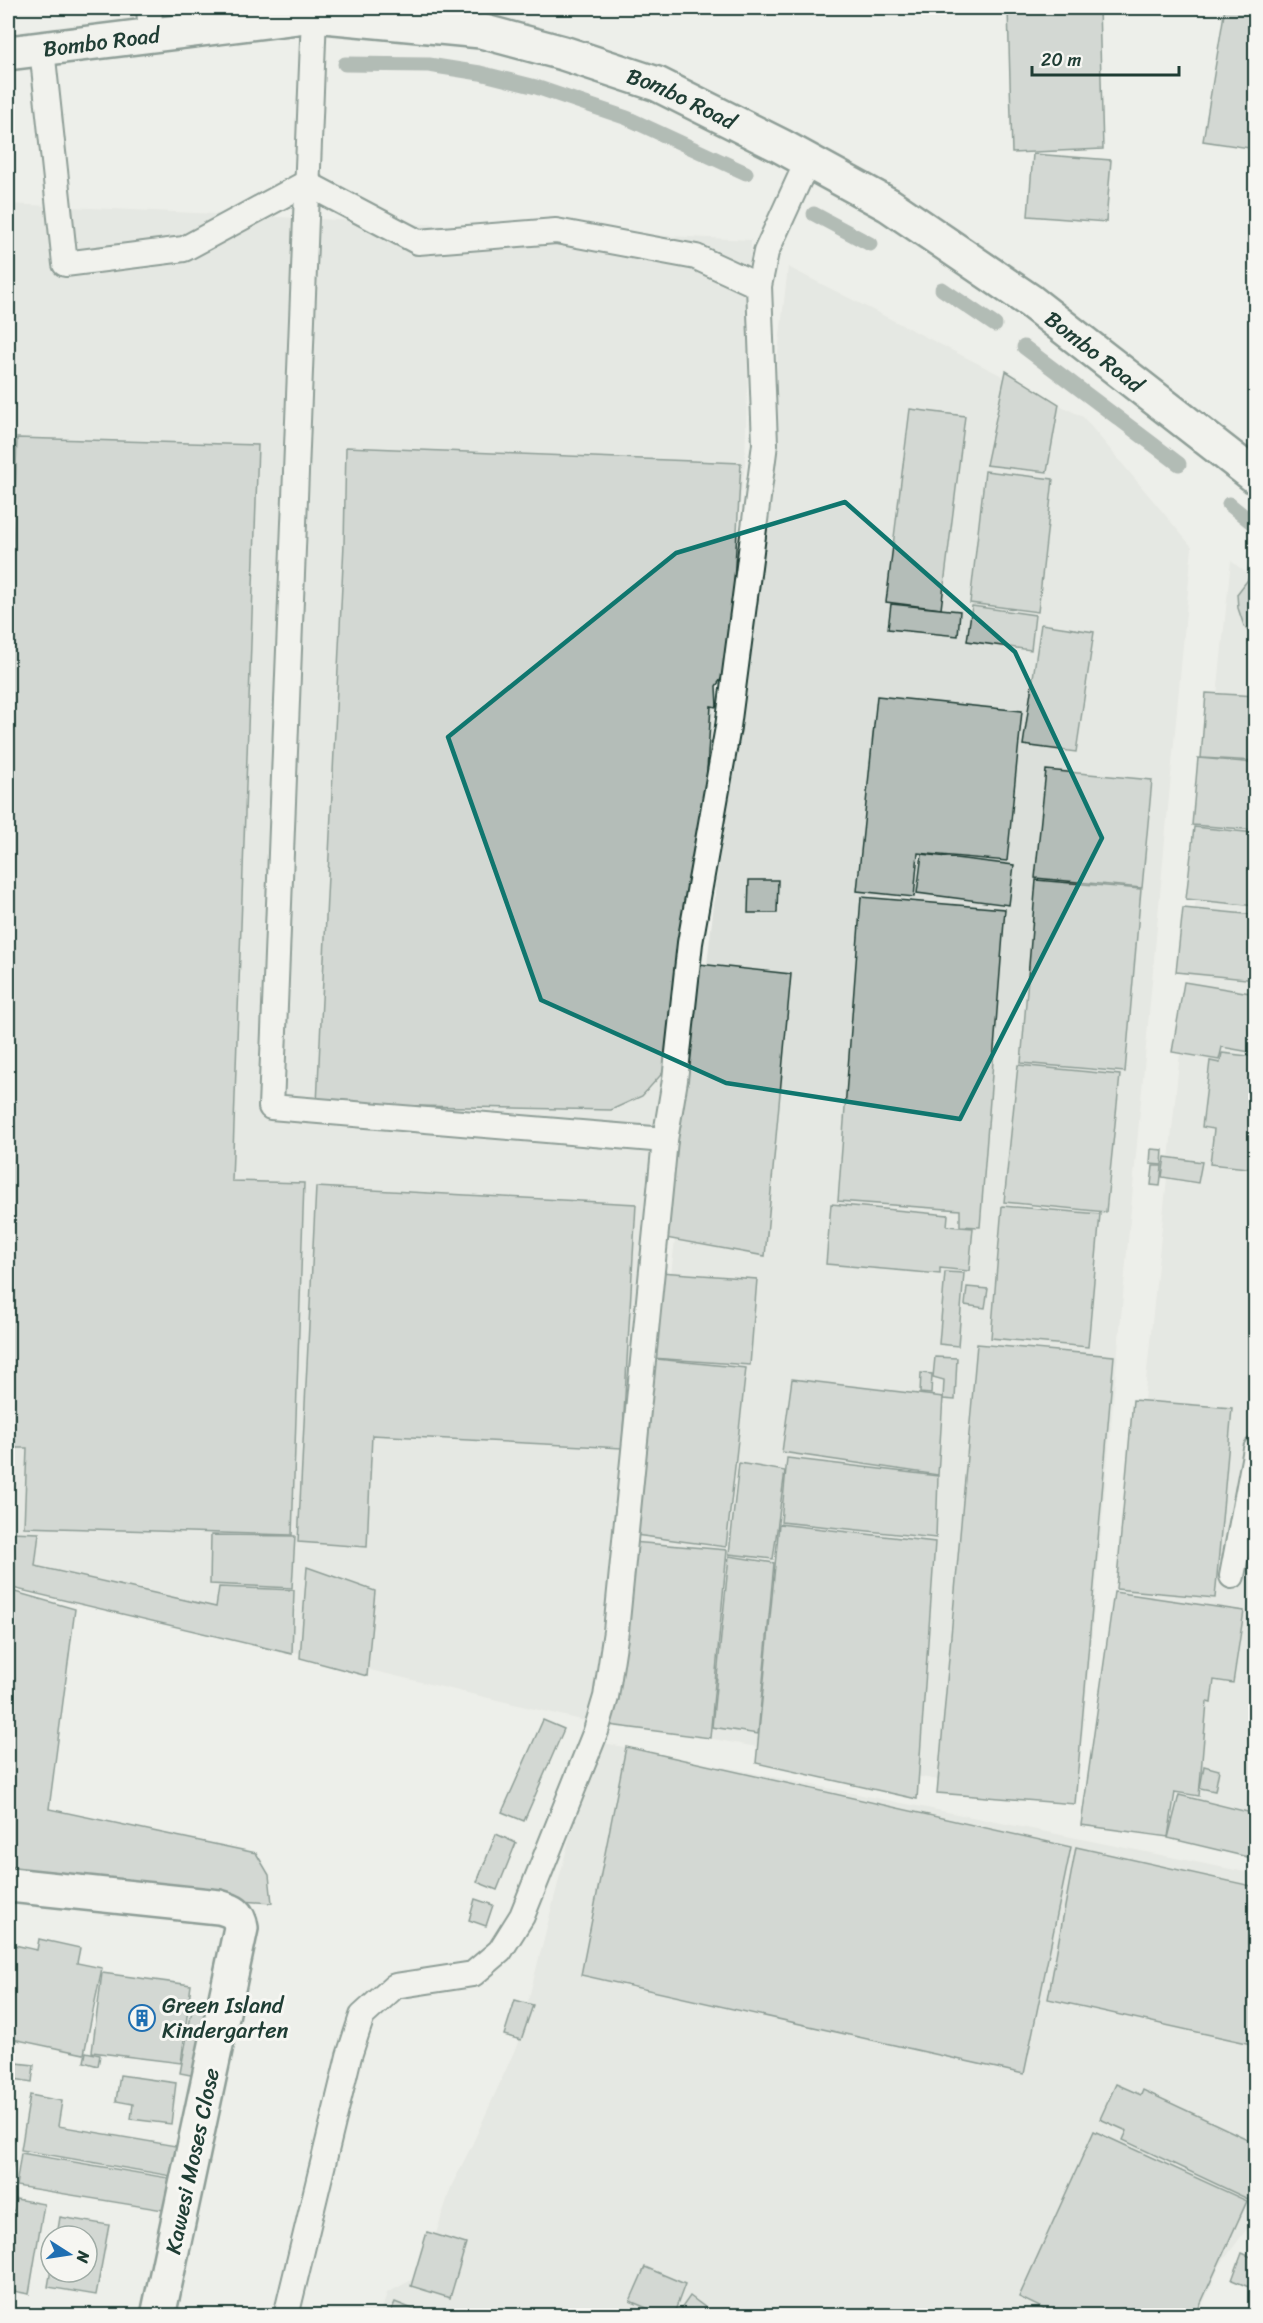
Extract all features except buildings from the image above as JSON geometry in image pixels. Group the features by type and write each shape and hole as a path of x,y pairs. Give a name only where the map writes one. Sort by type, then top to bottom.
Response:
{"main road":[{"name":"Bombo Road","path":"8,53 42,49 150,22 314,11 481,31 563,53 657,84 808,160 890,205 1030,301 1256,477"},
{"name":"Kawesi Moses Close","path":"10,1885 219,1907 235,1912 239,1918 241,1928 158,2316"}],"lane":[{"path":"314,11 271,1107 665,1140"},
{"path":"42,49 65,264 184,249 306,183"},
{"path":"286,2316 349,2056 362,2016 394,1986 473,1974 500,1951 522,1916 596,1731 606,1697 616,1630 665,1140 675,1080 690,943 728,727 765,444 759,286 766,252 808,160"},
{"path":"306,183 418,242 556,231 696,257 759,286"},
{"path":"1232,1576 1256,1449"}],"highlighted area":[{"path":"845,502 1015,652 1102,838 960,1119 726,1083 541,1000 448,737 676,553"}],"shaded area":[{"path":"8,204 751,240 745,464 590,1722 8,1584"},
{"path":"788,267 1083,417 1192,547 1076,1805 619,1722"},
{"path":"1231,561 1256,580 1255,1855 1101,1815"},
{"path":"594,1741 1255,1874 1255,2218 1220,2265 1198,2315 380,2316 387,2293 423,2274 451,2187 517,2045"}],"waterway":[{"path":"345,64 429,65 480,73 536,87 627,118 746,173"},
{"path":"814,214 870,244"},
{"path":"942,289 995,325"},
{"path":"1024,347 1179,464"},
{"path":"1229,504 1256,526"}],"place":[{"name":"Green Island Kindergarten","path":"142,2018"}]}
